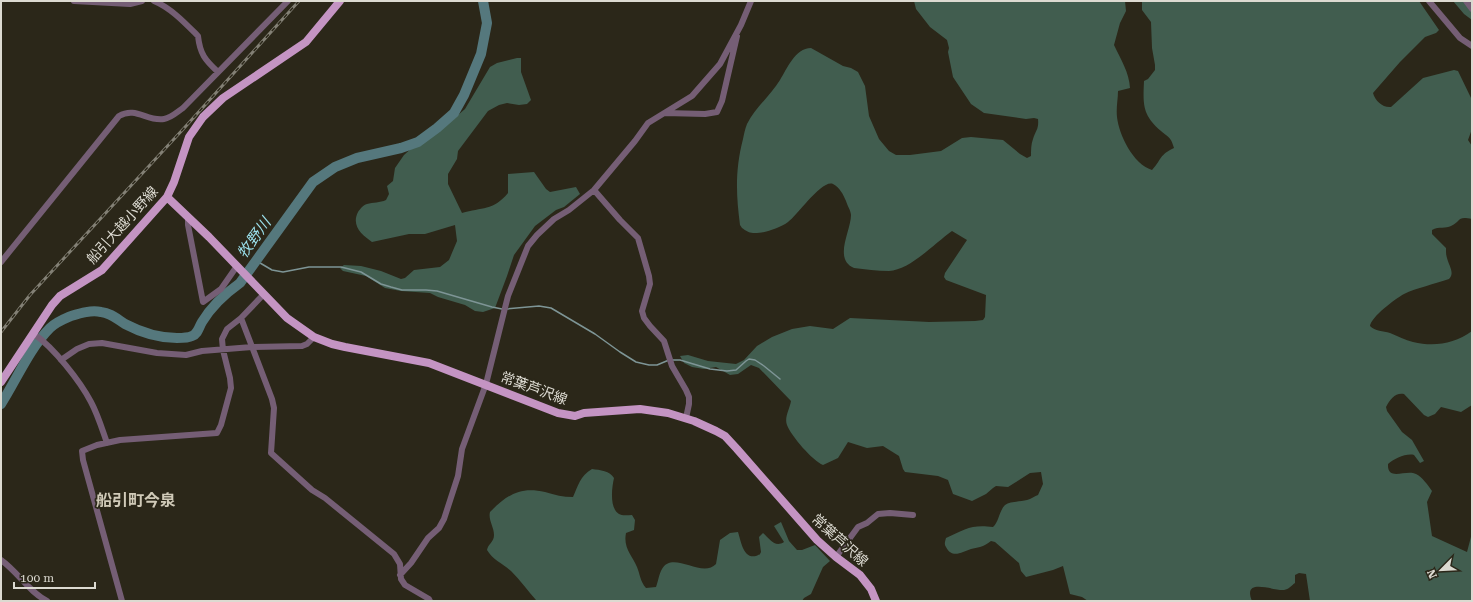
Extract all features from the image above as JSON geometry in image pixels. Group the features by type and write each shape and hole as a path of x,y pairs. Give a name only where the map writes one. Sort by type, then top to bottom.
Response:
{"main road":[{"name":"船引大越小野線","path":"1,382 36,335 52,305 60,296 102,270 166,197 174,182 189,137 203,116 223,98 306,42 340,1"},
{"name":"常葉芦沢線","path":"166,197 210,237 287,318 314,337 345,347 429,362 558,413 575,416 584,412 640,409 668,413 686,418 716,431 732,442 804,527 836,557 863,578 876,601"}],"street":[{"path":"74,1 130,4 142,1"},
{"path":"154,1 175,14 198,36 205,60 218,72"},
{"path":"1,262 119,116 124,113 132,112 163,120 183,108 288,1"},
{"path":"400,575 411,563 428,538 439,528 444,519 458,476 462,449 486,384 508,296 528,246 536,235 554,219 581,201 594,190 648,123 692,96 720,64 739,29 751,1"},
{"path":"1429,1 1460,38 1472,46"},
{"path":"1466,1 1472,9"},
{"path":"664,113 705,114 717,112 722,101 739,29"},
{"path":"594,190 638,238 650,284 642,311 644,318 664,341 672,366 689,397 686,418"},
{"path":"188,217 188,225 203,302 221,289 237,266"},
{"path":"122,601 83,460 82,451 97,445 120,440 217,433 221,425 231,388 222,339 227,330 242,318 264,294"},
{"path":"242,318 274,408 271,453 312,490 325,498 394,554 400,564 400,579 405,585 430,601"},
{"path":"36,335 58,358 91,403 107,443"},
{"path":"58,358 89,344 102,343 157,353 186,355 202,351 252,347 302,346 307,344 314,337"},
{"path":"836,557 858,527 867,523 878,514 890,512 913,515"},
{"path":"1,560 8,565 40,598 47,601"}],"green space":[{"path":"914,1 1125,1 1126,11 1120,23 1114,45 1126,71 1130,88 1118,91 1118,124 1124,140 1133,155 1145,167 1152,170 1163,155 1174,148 1169,138 1150,120 1145,109 1144,81 1148,79 1155,70 1155,65 1152,48 1151,22 1142,10 1142,1 1419,1 1439,30 1436,33 1425,37 1400,62 1373,93 1380,103 1391,107 1423,78 1454,70 1458,71 1472,100 1472,129 1468,140 1472,146 1472,219 1464,218 1449,227 1432,230 1432,234 1446,248 1447,257 1452,272 1451,277 1449,279 1404,294 1379,313 1371,322 1370,326 1377,330 1390,333 1410,341 1429,344 1451,342 1472,331 1472,405 1461,412 1441,407 1435,414 1428,417 1424,415 1404,394 1398,394 1389,401 1386,407 1387,411 1402,432 1412,440 1424,461 1420,463 1414,455 1404,456 1397,458 1388,464 1389,469 1394,474 1412,473 1418,475 1432,491 1427,502 1432,536 1467,552 1472,533 1472,601 1310,601 1306,574 1299,573 1295,575 1295,583 1286,590 1260,587 1251,589 1250,594 1252,601 1088,601 1082,597 1070,594 1063,566 1026,577 1021,571 1019,563 995,542 991,541 981,547 957,554 948,551 945,546 946,538 964,530 979,526 993,527 1005,505 1012,502 1027,500 1038,495 1043,484 1041,472 1030,473 1008,487 996,486 986,494 972,501 953,494 948,480 938,476 905,472 899,456 883,446 867,448 848,442 838,458 823,465 808,453 789,430 786,422 791,401 759,368 751,365 738,374 730,375 716,367 704,369 692,367 684,363 680,356 688,355 708,361 736,364 744,360 757,346 772,337 792,329 810,326 833,329 850,318 929,322 975,321 983,320 985,317 986,295 946,280 944,277 945,273 967,240 952,231 914,261 897,269 885,271 854,268 848,264 844,251 851,213 838,187 833,184 828,184 816,192 788,222 771,230 753,233 742,228 740,225 737,172 740,150 746,126 754,112 776,86 792,60 800,51 805,49 811,48 843,66 858,72 865,86 869,116 879,139 889,151 896,155 910,155 941,151 962,138 971,137 1003,140 1027,158 1031,156 1032,143 1038,127 1038,119 1026,119 984,113 971,104 953,77 947,40 930,27 916,9"},
{"path":"1453,1 1472,1 1472,20 1464,14"},
{"path":"521,58 521,72 531,100 527,104 519,105 507,103 499,105 488,111 458,151 457,159 448,174 448,184 462,213 487,208 503,199 508,193 508,174 534,172 546,189 550,192 576,187 580,194 564,207 556,210 535,226 514,255 495,308 483,312 475,311 465,305 430,293 401,291 385,288 366,276 343,271 340,268 344,265 361,266 381,271 401,279 405,278 414,270 440,267 449,260 457,241 455,225 425,234 409,234 372,242 359,230 356,217 364,205 386,200 389,194 387,186 393,181 395,168 404,155 415,145 436,134 465,109 490,67 497,63"},
{"path":"592,469 604,471 614,478 612,502 616,511 623,515 632,515 635,520 634,530 626,533 625,538 628,551 637,567 642,583 646,588 656,587 662,569 667,564 673,562 696,567 710,568 716,564 720,540 730,533 738,532 743,548 748,555 759,555 761,552 759,537 763,533 775,543 781,544 784,542 774,526 781,522 789,541 797,550 802,550 815,545 830,561 823,567 811,594 802,601 536,600 518,578 495,559 487,550 494,535 490,512 502,501 514,493 521,491 536,490 559,496 573,497 582,478"}],"waterway":[{"name":"牧野川","path":"1,404 29,355 43,336 55,324 71,316 97,311 111,315 138,330 157,336 183,338 196,334 202,322 214,306 240,283 313,182 335,167 357,158 401,148 418,142 454,113 464,95 481,54 487,23 483,1"},
{"path":"255,260 272,270 283,272 309,267 341,267 361,272 381,284 402,290 437,291 502,309"},
{"path":"506,309 539,306 551,308 595,334 636,362 657,365 669,360"},
{"path":"673,360 680,360 710,369 727,371 736,370 749,359 755,360 780,379"}],"railway":[{"path":"1,332 30,295 299,1"}],"district":[{"name":"船引町今泉","path":"136,500"}]}
